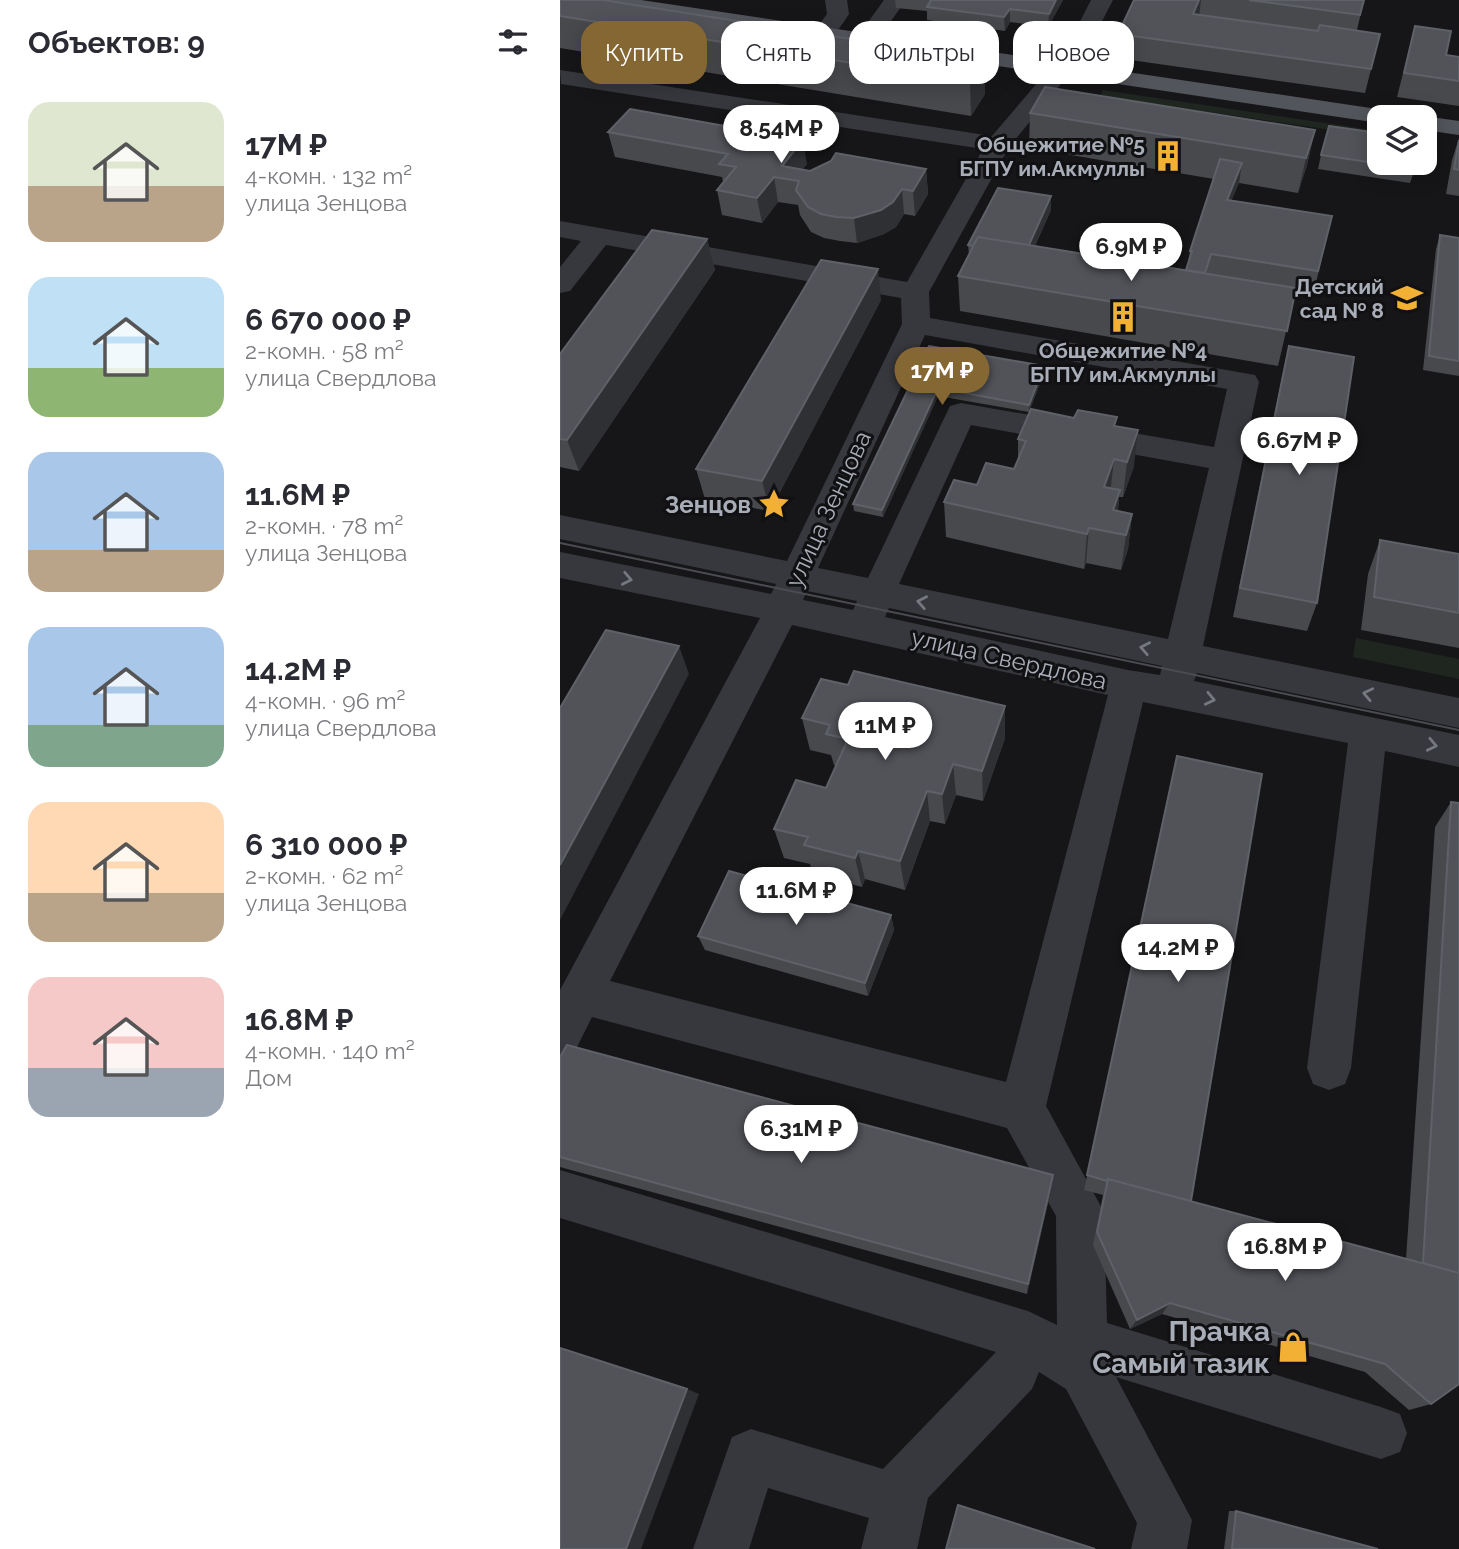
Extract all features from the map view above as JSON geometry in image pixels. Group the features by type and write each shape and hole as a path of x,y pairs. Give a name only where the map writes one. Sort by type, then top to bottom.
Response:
{"main road":[{"path":"597,0 649,4 748,21"},
{"path":"1134,80 1367,114"},
{"path":"1437,125 1459,128"}],"street":[{"path":"880,21 895,0"},
{"name":"улица Зенцова","path":"1091,21 1102,0"},
{"path":"833,21 838,14 837,3"},
{"path":"560,76 998,144"},
{"name":"улица Зенцова","path":"560,1034 763,648 915,308 998,144 1049,84"},
{"path":"560,229 1244,382 1174,692"},
{"path":"560,285 599,236"},
{"path":"864,626 961,413 1226,460"},
{"name":"улица Свердлова","path":"560,527 1459,713"},
{"name":"улица Свердлова","path":"560,565 864,626 1128,685 1174,692 1459,751"},
{"path":"1128,685 1122,718 1022,1109 1080,1212 1083,1356 1165,1520 1159,1549"},
{"path":"1329,1068 1368,732"},
{"path":"581,994 1022,1109"},
{"path":"560,1194 1028,1336 1083,1356 1381,1433"},
{"path":"721,1549 751,1456 895,1525 904,1484 1014,1371 1028,1336"}],"shaded area":[{"path":"1103,90 1367,129 1367,135 1100,96"},
{"path":"1356,638 1459,659 1459,679 1353,657"}],"building":[{"path":"560,0 603,0 737,21 721,21 721,42 707,40 707,21 591,21 560,16"},
{"path":"931,0 1056,0 1049,14 1010,9 1004,17 927,7"},
{"path":"1134,0 1199,0 1193,14 1318,31 1320,25 1380,34 1371,69 1134,36 1134,21 1124,21"},
{"path":"1249,0 1364,0 1360,15"},
{"path":"1415,26 1451,31 1446,55 1459,57 1459,81 1404,73"},
{"path":"835,36 849,39 849,63 835,60"},
{"path":"1045,87 1315,130 1306,158 1030,113"},
{"path":"630,109 803,140 782,166 810,171 831,161 836,153 926,169 913,191 902,189 893,202 881,210 854,218 821,214 808,207 796,190 799,181 774,177 757,198 717,190 736,167 719,164 728,154 608,132"},
{"path":"1329,126 1367,131 1367,162 1321,155"},
{"path":"1459,140 1459,170 1454,169"},
{"path":"1220,159 1242,163 1227,200 1332,216 1318,271 1211,254 1205,273 1186,270"},
{"path":"998,188 1051,196 1029,245 978,237 973,246 968,245"},
{"path":"652,230 707,239 567,440 560,439 560,354"},
{"path":"1440,235 1459,238 1459,361 1429,356"},
{"path":"978,237 1296,288 1287,331 958,276"},
{"path":"821,260 878,269 762,481 696,469"},
{"path":"929,346 1044,366 1029,405 938,388 882,510 853,504"},
{"path":"1289,346 1354,357 1317,603 1240,588"},
{"path":"1031,409 1074,418 1078,410 1117,417 1114,426 1138,430 1127,462 1114,459 1104,487 1120,490 1113,510 1132,514 1126,535 1089,528 1087,534 944,502 954,480 977,485 986,463 1014,469 1026,441 1018,439"},
{"path":"1380,540 1459,554 1459,613 1374,597"},
{"path":"606,630 679,646 560,865 560,708"},
{"path":"854,671 1005,706 982,771 953,764 942,794 927,791 900,861 858,851 855,858 804,845 808,837 774,829 796,780 826,788 848,739 826,734 830,725 802,718 821,679 848,685"},
{"path":"1177,756 1262,774 1191,1201 1087,1175"},
{"path":"1451,802 1459,803 1459,1273 1423,1263"},
{"path":"729,871 891,915 865,983 698,936"},
{"path":"567,1045 1053,1175 1028,1284 560,1157 560,1057"},
{"path":"1108,1179 1459,1273 1459,1384 1431,1404 1385,1364 1170,1303 1137,1320 1097,1232"},
{"path":"560,1348 687,1389 626,1549 560,1549"},
{"path":"958,1505 1095,1549 946,1549"},
{"path":"1236,1511 1378,1549 1232,1549"}],"tram line":[{"path":"560,543 1459,730"}],"place":[{"name":"Общежитие №5 БГПУ им.Акмуллы","path":"1168,156"},
{"name":"Детский сад № 8","path":"1407,298"},
{"name":"Общежитие №4 БГПУ им.Акмуллы","path":"1123,317"},
{"name":"Зенцов","path":"774,504"},
{"name":"Прачка Самый тазик","path":"1293,1347"}]}
